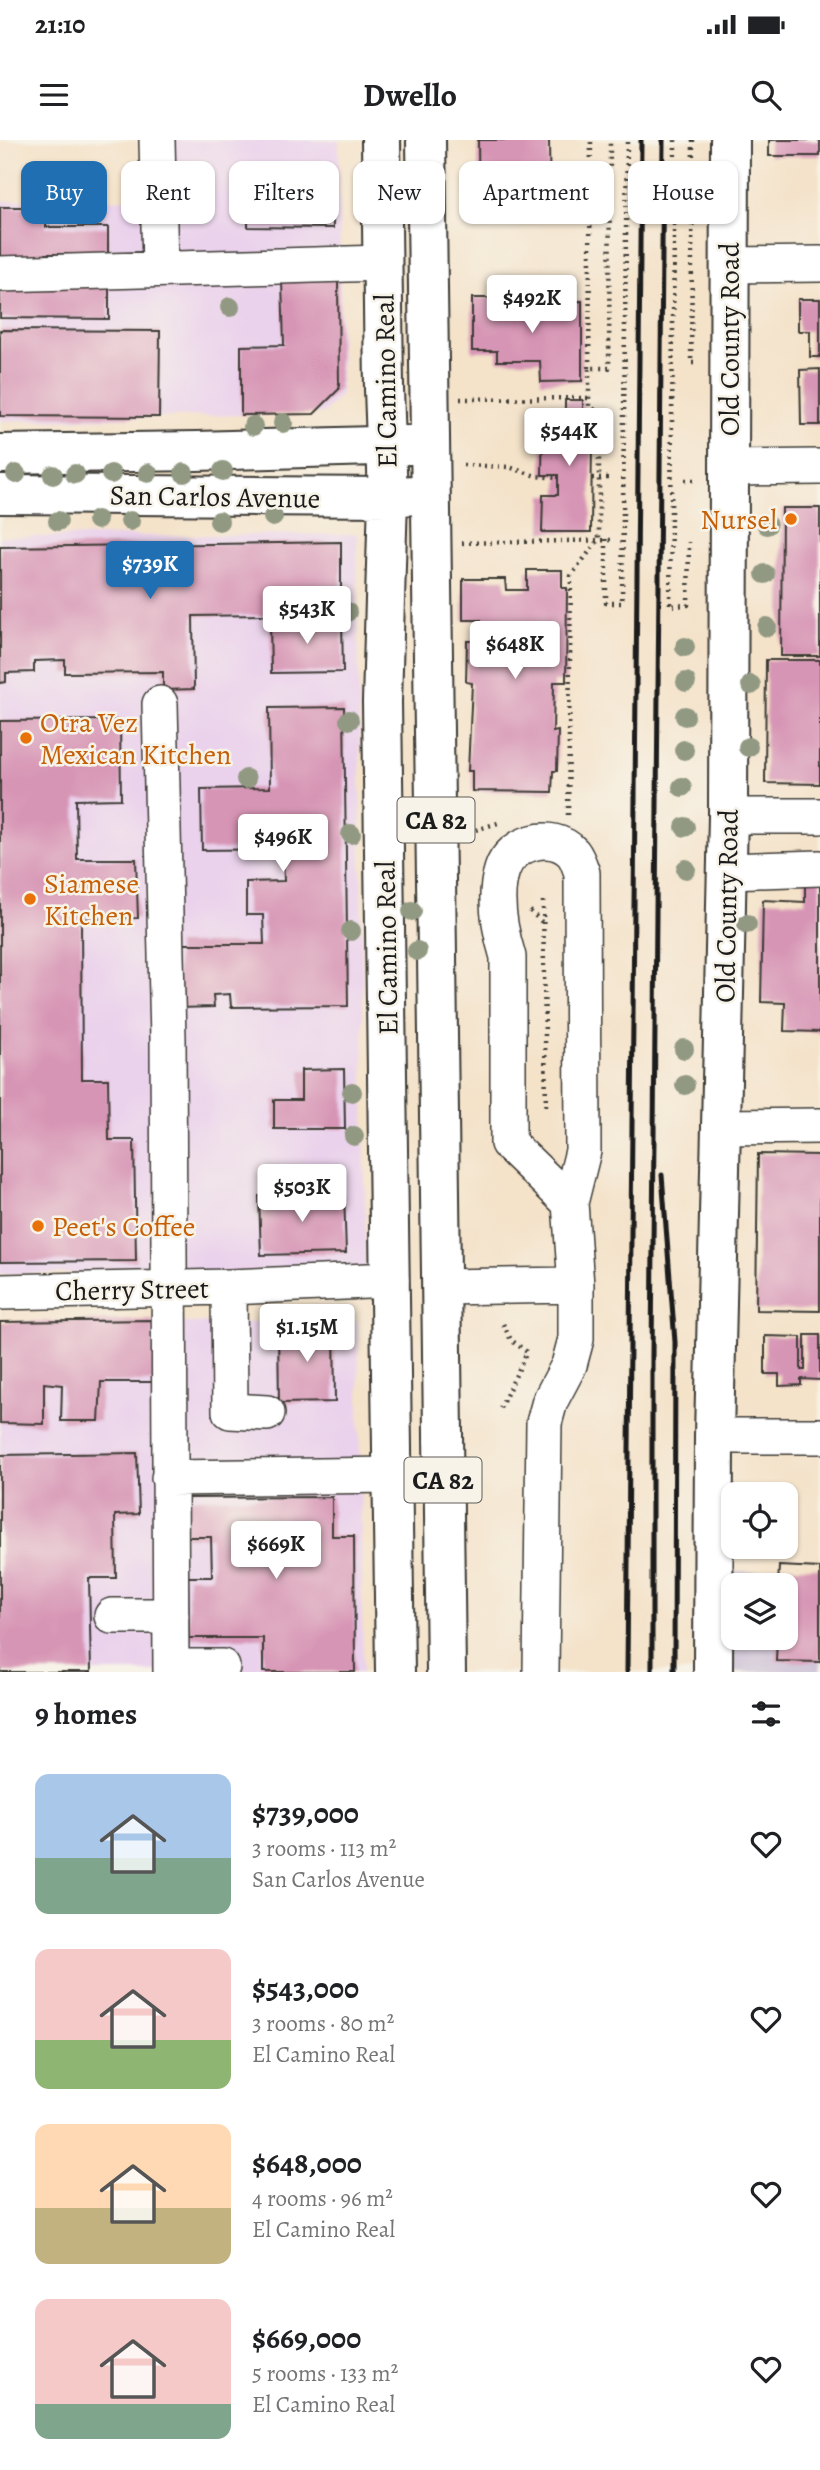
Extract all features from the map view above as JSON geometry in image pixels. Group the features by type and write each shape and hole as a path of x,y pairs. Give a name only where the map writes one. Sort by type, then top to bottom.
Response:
{"main road":[{"name":"El Camino Real","path":"381,140 388,497 382,702 395,1672"},
{"name":"El Camino Real","path":"426,140 437,467 438,907 446,1672"},
{"name":"Old County Road","path":"713,1672 714,1436 728,816 714,474 730,265 730,140"},
{"name":"San Carlos Avenue","path":"0,454 385,446 437,467"},
{"name":"San Carlos Avenue","path":"0,494 388,497 437,467"},
{"path":"391,1280 441,1287"}],"street":[{"path":"157,140 160,268"},
{"path":"0,274 382,263"},
{"path":"730,265 820,264"},
{"path":"714,474 820,467"},
{"path":"160,704 168,1039 171,1670 222,1667"},
{"path":"728,816 820,816"},
{"path":"541,1672 544,1423 550,1401 569,1365 576,1339 576,1285 570,1203 583,1151 582,873 573,853 554,842 530,842 511,853 502,871 499,894 499,928 508,957 508,1143 570,1203"},
{"path":"727,871 820,868"},
{"path":"720,1127 820,1126"},
{"name":"Cherry Street","path":"0,1292 391,1280"},
{"path":"441,1287 576,1285"},
{"path":"229,1287 230,1411 267,1413"},
{"path":"714,1436 820,1436"},
{"path":"169,1478 393,1475"},
{"path":"112,1616 171,1616"}],"path":[{"path":"568,820 571,576 599,539 595,478 599,440 603,435 605,423 597,411 589,406 588,398 591,140"},
{"path":"589,368 609,368 610,140"},
{"path":"452,543 609,539 606,603 622,603 627,140"},
{"path":"675,140 670,606 688,606 687,542 698,542"},
{"path":"693,140 691,363 701,362"},
{"path":"450,399 588,398"},
{"path":"437,467 509,467 536,476 558,478"},
{"path":"685,480 714,474"},
{"path":"595,478 612,478"},
{"path":"469,832 496,822 508,822"},
{"path":"543,901 546,1110"},
{"path":"500,1408 527,1352 511,1340 502,1322"}],"shaded area":[{"path":"146,140 339,140 341,394 324,413 0,421 0,201 21,201 21,224 107,224 107,200 121,199 121,224 215,224 215,161 146,161"},
{"path":"357,534 366,1271 0,1274 0,537"},
{"path":"358,1321 363,1672 0,1672 0,1325"},
{"path":"714,1571 820,1572 820,1672 713,1672"}],"building":[{"path":"478,140 549,140 549,161 478,161"},
{"path":"769,140 820,140 820,156 769,156"},
{"path":"0,207 21,207 21,224 46,224 46,227 108,227 108,254 46,254 46,269 0,269"},
{"path":"248,224 333,224 333,228 248,227"},
{"path":"282,280 338,280 339,389 314,414 241,415 241,346 284,345"},
{"path":"109,281 109,319 0,318 0,282"},
{"path":"472,298 509,298 509,303 582,301 582,381 541,382 540,361 497,361 497,351 472,351"},
{"path":"798,299 820,299 820,357 810,357 810,331 798,331"},
{"path":"0,330 160,331 159,417 0,416"},
{"path":"820,369 820,425 801,425 800,370"},
{"path":"565,400 583,400 583,413 597,416 600,420 599,433 592,439 591,532 542,532 543,495 558,495 558,475 542,475 543,412 565,412"},
{"path":"782,508 820,508 820,656 781,656"},
{"path":"341,542 341,614 193,616 194,689 163,690 163,672 65,673 65,660 34,661 34,672 6,673 6,682 0,683 0,547"},
{"path":"527,570 562,570 562,588 567,588 566,682 554,682 553,732 558,731 557,771 553,771 552,792 472,791 472,771 468,771 472,683 466,682 467,641 481,641 481,620 463,620 463,579 505,579 506,590 527,590"},
{"path":"342,619 343,672 271,673 270,621"},
{"path":"766,660 820,660 820,784 765,783"},
{"path":"344,707 348,1006 231,1007 230,994 213,995 214,1007 178,1008 177,944 264,944 263,915 246,915 246,882 284,881 283,849 202,850 201,789 270,788 269,708"},
{"path":"120,720 121,799 76,800 77,859 136,859 138,918 81,919 82,1079 108,1079 109,1140 134,1140 136,1261 0,1262 0,721"},
{"path":"805,876 820,877 820,1032 784,1031 785,1003 761,1002 763,900 805,902"},
{"path":"344,1069 345,1129 274,1129 274,1100 301,1100 301,1070"},
{"path":"758,1154 820,1155 820,1311 756,1310"},
{"path":"344,1194 346,1253 261,1255 259,1196"},
{"path":"153,1320 154,1382 101,1382 99,1421 61,1421 62,1385 44,1383 44,1424 0,1423 0,1322"},
{"path":"334,1326 335,1402 279,1403 278,1327"},
{"path":"805,1335 820,1335 820,1380 801,1379 801,1385 779,1386 779,1374 765,1374 765,1336 801,1337 801,1370 805,1370"},
{"path":"137,1453 139,1514 115,1515 116,1578 89,1578 91,1672 0,1672 0,1455"},
{"path":"332,1497 332,1536 354,1536 355,1672 263,1672 263,1638 189,1638 188,1577 212,1577 211,1537 186,1537 186,1498"},
{"path":"779,1566 820,1568 820,1662 776,1661 776,1650 798,1650 798,1573 779,1573"}],"railway":[{"path":"627,1672 641,140"},
{"path":"652,1672 652,1356 663,140"},
{"path":"662,1175 675,1342 674,1672"}],"place":[{"name":"Nursel","path":"791,519"},
{"name":"Otra Vez Mexican Kitchen","path":"26,738"},
{"name":"Siamese Kitchen","path":"30,899"},
{"name":"Peet's Coffee","path":"38,1226"}]}
